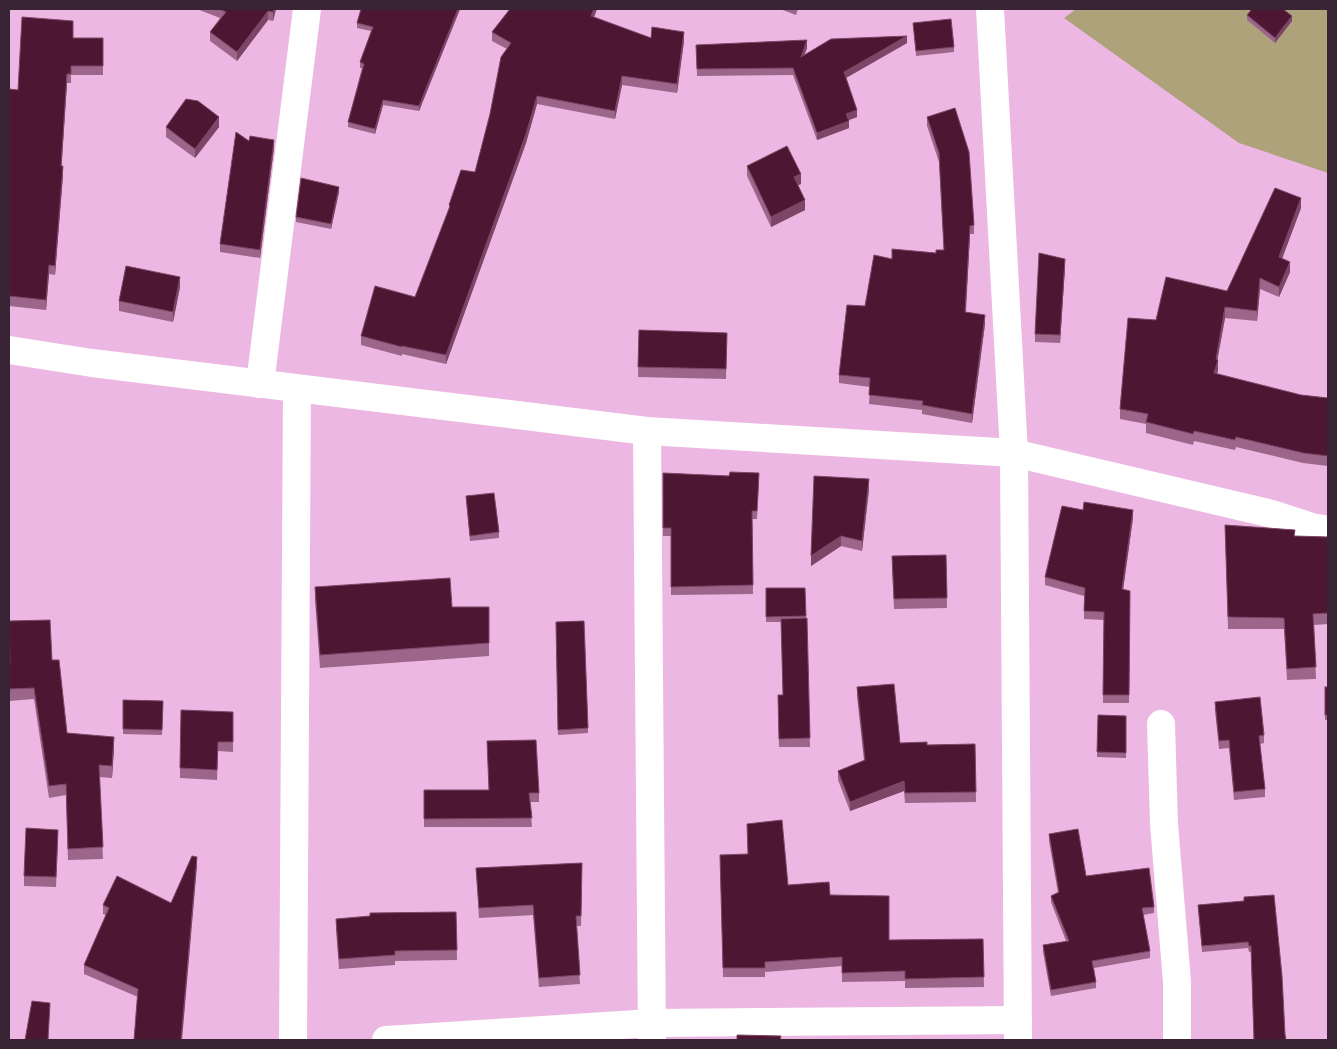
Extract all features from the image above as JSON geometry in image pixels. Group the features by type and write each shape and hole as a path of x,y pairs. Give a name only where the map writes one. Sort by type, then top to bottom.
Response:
{"street":[{"path":"260,384 307,9"},
{"path":"386,1040 652,1032 1018,1030 1014,453 990,9"},
{"path":"9,350 92,363 647,431 1014,453 1272,514 1312,527 1328,530"},
{"path":"293,1040 297,388"},
{"path":"647,431 652,1032"},
{"path":"1161,724 1164,824 1177,982 1177,1040"}],"shaded area":[{"path":"1076,9 1328,9 1328,173 1239,143 1064,18"}],"building":[{"path":"219,9 274,9 273,12 268,11 237,52 210,32 226,12"},
{"path":"361,9 458,9 419,106 383,100 375,129 348,122 364,64 360,62 373,27 357,23"},
{"path":"510,9 594,9 591,16 651,38 652,27 684,32 677,84 622,76 615,111 537,96 526,134 446,355 402,347 361,336 375,286 415,297 450,206 461,170 475,172 490,114 501,57 511,43 492,32"},
{"path":"1252,9 1283,9 1292,16 1275,38 1247,15"},
{"path":"22,17 73,21 73,38 103,38 103,66 71,66 71,74 67,74 61,166 63,166 55,266 49,265 46,300 9,296 9,89 18,90"},
{"path":"951,19 954,47 916,51 913,23"},
{"path":"907,36 844,72 857,110 846,114 849,121 817,133 793,68 697,69 696,45 807,40 801,57 831,39"},
{"path":"186,99 198,101 219,117 195,149 166,127"},
{"path":"955,108 969,152 974,225 970,226 965,312 985,315 972,414 922,405 923,401 869,395 870,378 839,375 847,305 865,306 874,255 892,259 892,249 936,253 936,250 944,250 939,153 927,117"},
{"path":"236,132 249,141 250,136 274,140 260,250 220,244"},
{"path":"787,146 801,174 794,177 805,200 771,217 747,166"},
{"path":"301,178 339,187 331,224 296,217"},
{"path":"1275,188 1301,198 1279,257 1290,262 1279,287 1260,278 1257,311 1225,307 1216,359 1218,360 1214,373 1301,395 1328,398 1328,456 1303,453 1236,437 1235,440 1194,431 1193,434 1146,422 1148,414 1120,409 1128,318 1156,320 1166,277 1227,291"},
{"path":"1039,253 1065,259 1060,335 1035,334"},
{"path":"126,266 180,277 173,312 119,301"},
{"path":"639,330 727,333 726,369 638,367"},
{"path":"730,472 759,473 757,511 752,511 753,585 671,587 671,528 663,528 663,473 729,476"},
{"path":"814,476 869,479 862,541 841,536 811,556"},
{"path":"494,493 499,532 470,536 466,496"},
{"path":"1084,502 1133,510 1122,589 1130,591 1129,695 1103,695 1104,612 1084,611 1085,588 1045,577 1062,506 1083,510"},
{"path":"1225,525 1295,530 1294,536 1328,537 1328,613 1313,614 1316,667 1287,669 1284,618 1228,617"},
{"path":"946,555 947,598 894,599 892,556"},
{"path":"450,578 452,607 489,607 489,643 320,655 315,587"},
{"path":"766,588 805,588 806,616 766,617"},
{"path":"807,618 810,738 779,739 778,695 783,695 781,619"},
{"path":"50,620 52,660 59,660 67,733 114,737 112,766 99,765 103,847 68,849 66,784 49,786 34,688 9,689 9,621"},
{"path":"584,621 588,728 558,730 556,622"},
{"path":"894,684 900,743 927,742 927,745 975,744 976,792 905,793 904,781 850,802 838,771 865,760 857,687"},
{"path":"1325,687 1328,687 1328,715 1325,715"},
{"path":"1260,697 1264,735 1259,736 1265,789 1234,792 1229,740 1219,741 1215,702"},
{"path":"123,700 163,701 162,730 123,729"},
{"path":"181,710 233,712 233,742 218,742 217,770 180,768"},
{"path":"1098,715 1126,716 1126,753 1097,752"},
{"path":"536,740 539,793 529,793 532,818 424,819 424,790 489,790 487,741"},
{"path":"782,820 788,885 829,882 830,895 889,896 889,940 983,939 984,977 905,979 905,971 842,973 842,957 765,962 765,968 723,968 720,855 748,854 747,824"},
{"path":"26,828 58,830 56,877 24,876"},
{"path":"1078,829 1086,876 1149,868 1154,907 1142,908 1150,951 1092,961 1096,982 1051,990 1043,945 1069,941 1051,896 1059,892 1049,834"},
{"path":"192,856 197,857 181,1040 134,1040 138,989 84,965 109,908 103,905 117,876 171,903"},
{"path":"582,863 581,916 576,916 580,975 539,978 533,905 479,908 476,868"},
{"path":"1274,895 1286,1040 1254,1040 1251,946 1249,946 1248,942 1202,946 1198,905 1244,901 1244,897"},
{"path":"456,912 457,950 395,951 395,955 339,959 336,919 370,916 370,913"},
{"path":"32,1001 50,1003 48,1040 25,1040"},
{"path":"737,1035 781,1036 780,1040 737,1040"}]}
